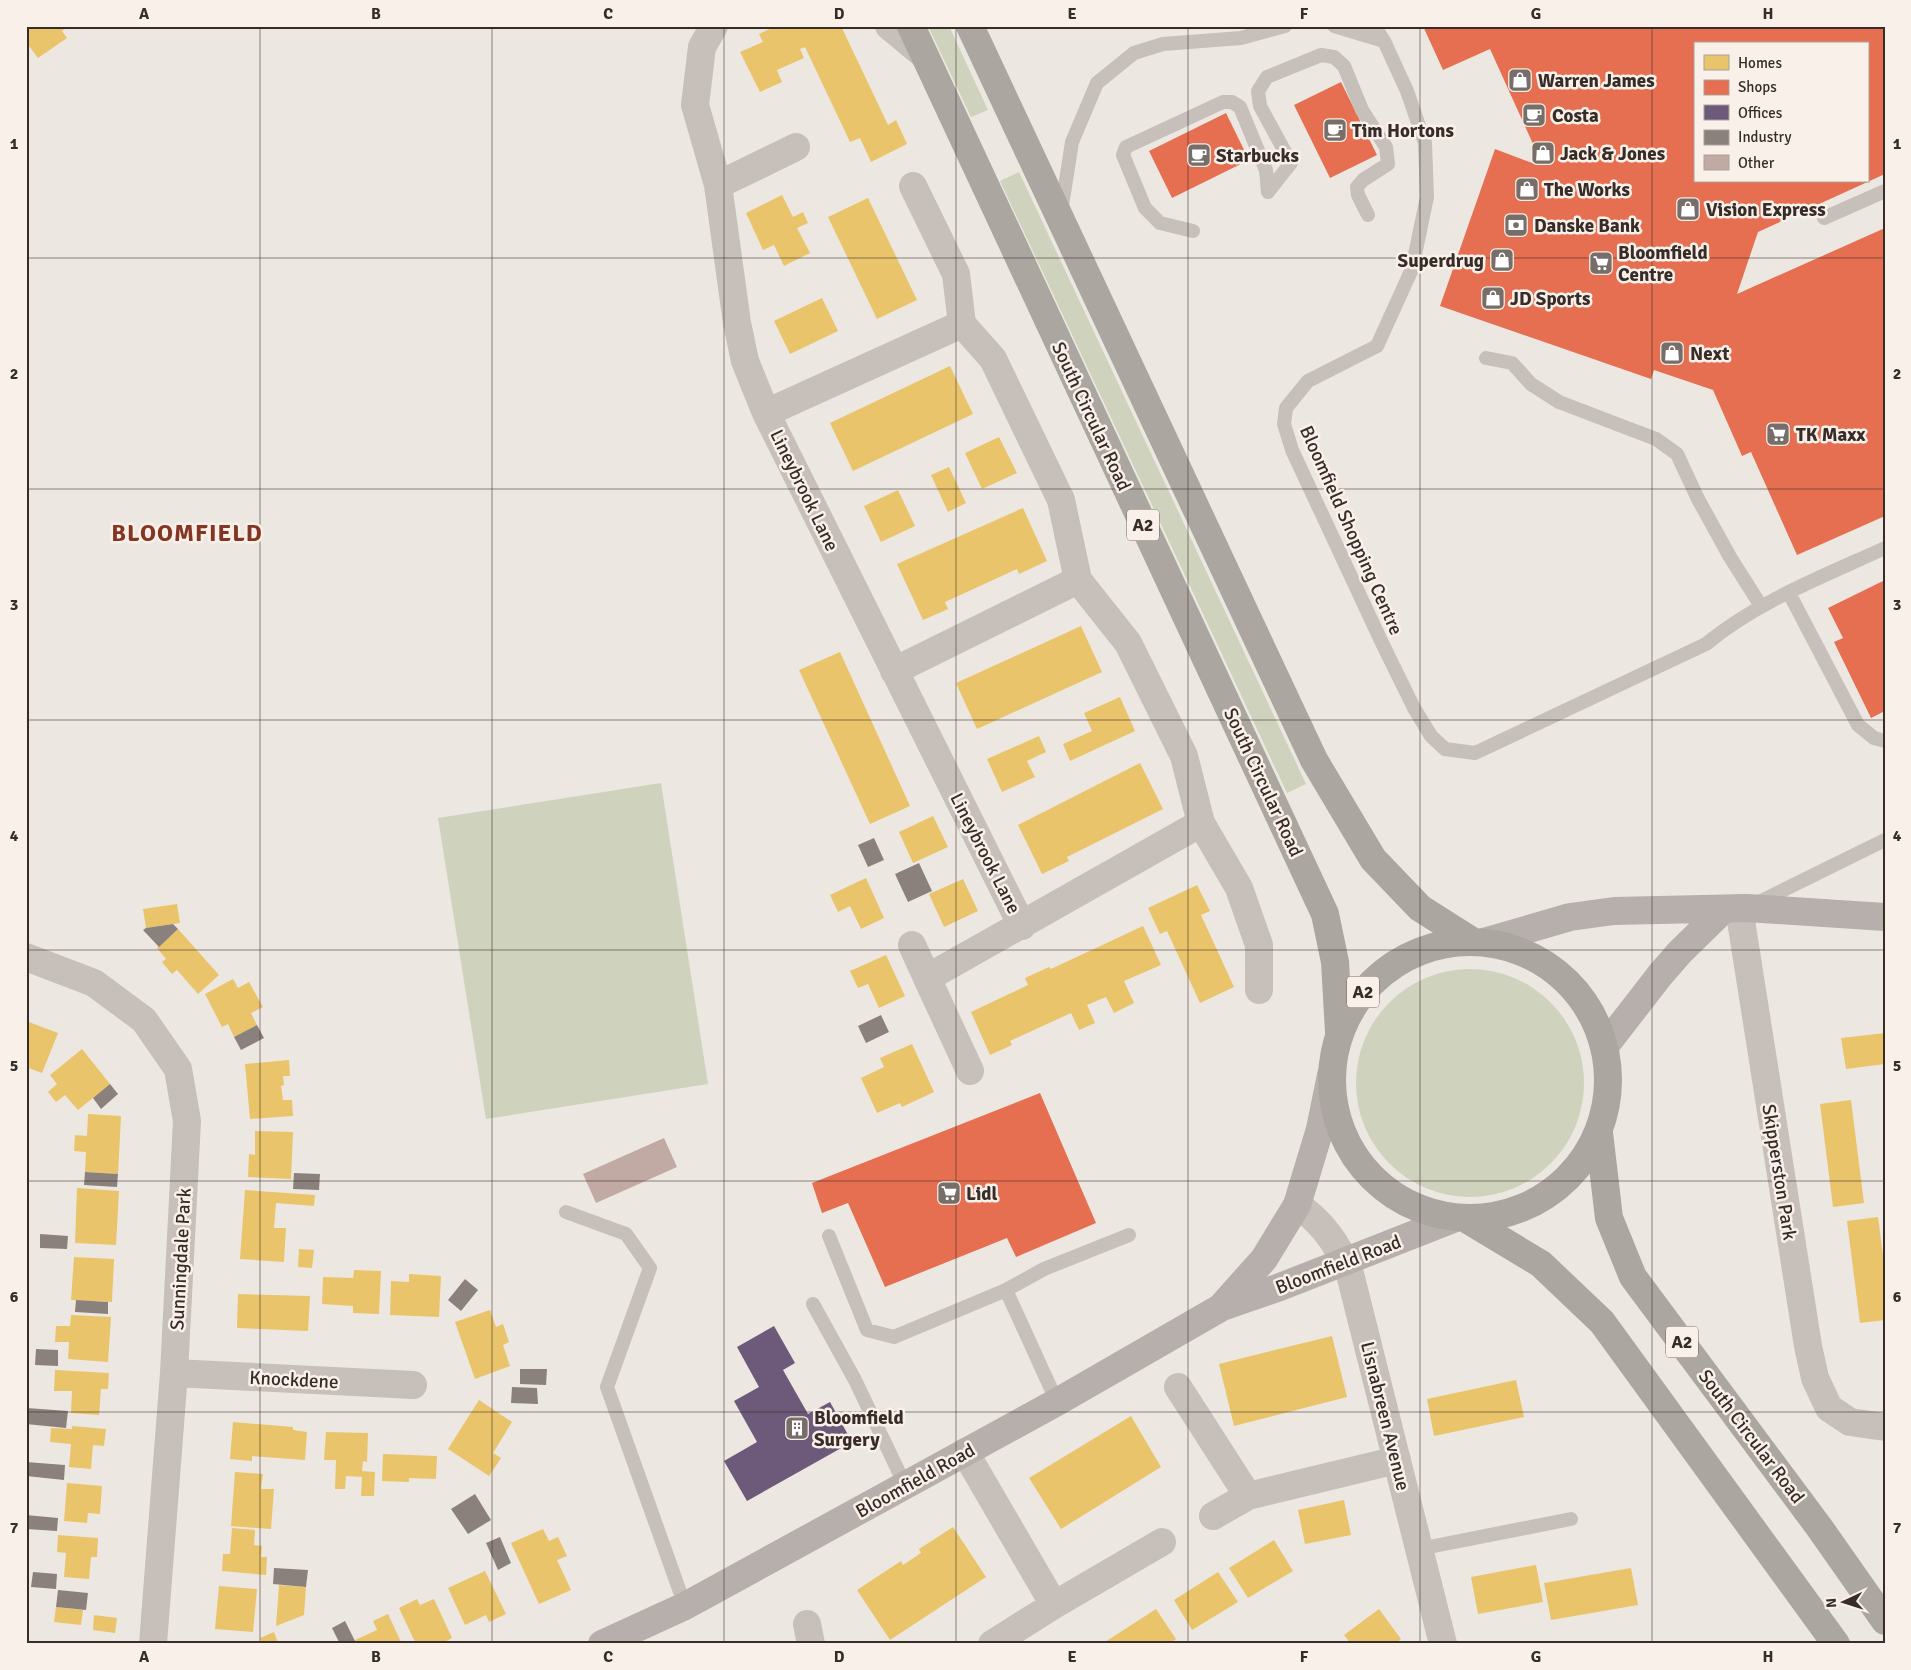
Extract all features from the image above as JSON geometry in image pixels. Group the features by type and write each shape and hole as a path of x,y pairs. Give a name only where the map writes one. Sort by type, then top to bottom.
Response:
{"highway":[{"name":"South Circular Road","path":"911,26 1325,914 1335,962 1339,1032"},
{"name":"A2","path":"970,26 1314,760 1374,859 1420,908 1478,941 1525,952 1560,974 1588,1007 1605,1046 1609,1075 1607,1104 1599,1133 1578,1168 1547,1197 1509,1214 1460,1219"},
{"name":"A2","path":"1478,941 1438,944 1406,956 1378,976 1355,1002 1339,1032 1331,1075 1335,1116 1352,1154 1378,1185 1413,1208 1460,1219 1540,1264 1602,1322 1836,1644"},
{"name":"South Circular Road","path":"1599,1133 1609,1218 1633,1277 1820,1527 1885,1621"}],"street":[{"name":"Lineybrook Lane","path":"714,26 702,47 695,105 718,185 737,323 745,361 766,413 1022,926"},
{"path":"888,26 924,55"},
{"path":"718,185 796,147"},
{"path":"913,186 956,274 962,324 994,359 1061,500 1078,580 1128,644 1184,756 1202,824 1239,888 1259,944 1259,990"},
{"path":"766,413 962,324"},
{"path":"894,671 1078,580"},
{"name":"Lineybrook Lane","path":"927,978 1202,824"},
{"path":"1478,941 1570,917 1614,911 1737,908 1885,916"},
{"path":"1605,1046 1680,952 1737,908"},
{"name":"Skipperston Park","path":"1737,908 1808,1346 1816,1378 1829,1408 1850,1422 1885,1427"},
{"path":"912,945 970,1071"},
{"name":"Sunningdale Park","path":"26,957 94,983 116,999 144,1020 178,1069 187,1121 174,1373 153,1644"},
{"name":"Bloomfield Road","path":"1222,1307 1264,1258 1297,1205 1320,1129 1331,1075"},
{"name":"Lisnabreen Avenue","path":"1297,1205 1310,1213 1326,1229 1345,1261 1350,1274 1443,1644"},
{"name":"Bloomfield Road","path":"602,1644 685,1606 1057,1402 1222,1307 1460,1219"},
{"name":"Knockdene","path":"174,1373 413,1384"},
{"path":"1178,1387 1248,1496"},
{"path":"964,1452 1054,1605"},
{"path":"1213,1516 1248,1496 1397,1460"},
{"path":"992,1644 1054,1605 1162,1542"}],"lane":[{"path":"1060,219 1072,142 1096,84 1134,54 1163,44 1241,38 1286,26"},
{"path":"1334,26 1384,41"},
{"name":"Bloomfield Shopping Centre","path":"1374,26 1384,41 1407,91 1425,143 1427,197 1412,269 1377,346 1308,381 1286,408 1284,424 1292,450 1383,645 1430,736 1445,749 1476,753 1706,644 1726,628 1761,606 1885,548"},
{"path":"1193,231 1160,223 1145,208 1123,155 1126,147 1223,102 1232,102 1240,107 1266,170 1268,192 1290,163 1260,106 1258,91 1267,77 1321,55 1334,57 1344,66 1362,110 1386,148 1388,164 1363,180 1357,187 1358,195 1368,215"},
{"path":"1824,218 1885,191"},
{"path":"1486,358 1512,363 1531,384 1559,402 1656,439 1677,454 1698,499 1730,557 1761,606"},
{"path":"1789,593 1858,725 1874,738 1885,741"},
{"path":"1737,908 1885,840"},
{"path":"566,1212 626,1234 650,1268 607,1387 685,1606"},
{"path":"829,1236 868,1330 894,1337 1006,1290 1044,1269 1129,1235"},
{"path":"1006,1290 1057,1402"},
{"path":"813,1304 854,1380 905,1485"},
{"path":"1419,1549 1571,1519"}],"green space":[{"path":"928,26 949,26 988,110 971,117"},
{"path":"1019,172 1306,784 1287,793 1000,181"},
{"path":"661,783 708,1084 486,1119 438,818"},
{"path":"1459,969 1481,969 1514,977 1533,988 1551,1002 1565,1020 1576,1039 1584,1072 1582,1105 1576,1127 1565,1146 1551,1164 1533,1178 1514,1189 1481,1197 1459,1197 1426,1189 1407,1178 1389,1164 1375,1146 1364,1127 1356,1094 1356,1072 1364,1039 1375,1020 1389,1002 1407,988 1426,977"}],"building: Homes":[{"path":"28,26 68,26 62,31 67,38 38,58 26,42 26,28"},
{"path":"776,26 841,26 888,125 896,120 907,144 871,162 860,138 850,142 805,47 800,49 804,58 777,70 782,82 760,92 740,52 763,42 759,34"},
{"path":"782,195 793,217 803,212 808,223 797,228 810,253 784,266 774,245 763,250 746,213"},
{"path":"868,198 917,300 877,319 828,217"},
{"path":"822,298 838,331 790,354 774,321"},
{"path":"950,366 973,414 853,471 830,423"},
{"path":"999,437 1017,473 982,489 965,453"},
{"path":"949,467 966,503 948,512 931,475"},
{"path":"898,490 915,526 881,542 864,506"},
{"path":"1023,508 1047,561 1019,574 1017,569 945,602 948,609 923,620 897,564"},
{"path":"1081,626 1102,672 977,729 956,683"},
{"path":"840,652 910,806 870,824 799,670"},
{"path":"1120,697 1135,731 1070,761 1063,744 1092,731 1084,713"},
{"path":"1039,736 1046,752 1027,761 1035,777 1002,792 987,759"},
{"path":"1140,763 1163,809 1067,857 1069,861 1042,874 1018,825"},
{"path":"933,816 948,847 913,863 899,832"},
{"path":"866,878 884,918 861,929 850,906 838,912 830,895"},
{"path":"963,879 978,911 944,927 929,894"},
{"path":"1197,885 1210,911 1201,915 1234,987 1200,1003 1167,931 1160,934 1148,908"},
{"path":"177,904 180,923 146,928 143,909"},
{"path":"1143,926 1161,965 1124,981 1134,1003 1114,1013 1106,997 1087,1005 1095,1023 1079,1030 1071,1013 1010,1041 1012,1045 990,1055 971,1012 1028,985 1025,978 1049,967 1051,969"},
{"path":"178,929 219,975 198,994 177,970 172,974 162,962 166,959 157,948"},
{"path":"886,955 905,996 879,1008 868,984 858,988 850,971"},
{"path":"233,979 238,988 249,982 263,1007 251,1013 257,1025 234,1037 228,1024 222,1027 205,994"},
{"path":"26,1021 58,1033 42,1073 26,1067"},
{"path":"1885,1033 1885,1064 1846,1069 1841,1038"},
{"path":"912,1044 934,1092 902,1107 900,1103 877,1113 861,1078 884,1067 880,1058"},
{"path":"82,1049 110,1084 78,1110 65,1095 56,1102 48,1092 57,1084 50,1075"},
{"path":"289,1060 290,1076 283,1076 284,1085 281,1086 283,1100 292,1100 293,1116 250,1119 245,1064"},
{"path":"1851,1100 1864,1203 1833,1207 1820,1104"},
{"path":"88,1114 121,1116 118,1174 85,1172 86,1152 74,1151 75,1135 87,1136"},
{"path":"255,1131 293,1132 291,1179 248,1177 249,1154 255,1155"},
{"path":"77,1188 119,1191 116,1245 75,1243"},
{"path":"245,1190 315,1195 314,1206 276,1203 274,1228 286,1228 284,1262 240,1259"},
{"path":"1878,1217 1885,1271 1885,1320 1860,1323 1847,1221"},
{"path":"299,1249 314,1250 312,1268 298,1267"},
{"path":"74,1257 114,1259 112,1302 71,1300"},
{"path":"354,1270 381,1271 379,1314 353,1313 353,1306 322,1304 323,1277 353,1278"},
{"path":"409,1274 441,1276 439,1317 390,1315 391,1281 409,1282"},
{"path":"238,1294 310,1296 308,1331 237,1328"},
{"path":"490,1310 496,1327 503,1324 509,1342 503,1345 510,1366 475,1379 455,1322"},
{"path":"71,1315 111,1317 108,1362 68,1359 69,1342 55,1342 56,1326 70,1326"},
{"path":"1332,1336 1347,1397 1234,1426 1219,1364"},
{"path":"55,1370 109,1373 108,1389 101,1389 99,1415 71,1413 72,1391 54,1391"},
{"path":"1516,1380 1524,1417 1434,1436 1427,1399"},
{"path":"479,1400 512,1422 493,1453 501,1458 489,1476 448,1449"},
{"path":"1131,1416 1161,1467 1061,1529 1029,1478"},
{"path":"233,1422 293,1427 293,1430 307,1432 305,1460 252,1456 252,1461 230,1459"},
{"path":"72,1426 106,1429 104,1446 93,1445 91,1469 69,1467 71,1444 50,1442 51,1428 72,1429"},
{"path":"326,1432 368,1433 367,1462 363,1461 362,1471 375,1472 374,1496 361,1496 362,1477 346,1476 345,1489 335,1489 336,1460 324,1460"},
{"path":"383,1454 437,1456 436,1479 409,1478 409,1482 382,1481"},
{"path":"235,1472 263,1474 261,1489 274,1489 271,1529 231,1526"},
{"path":"67,1483 102,1486 100,1514 88,1513 87,1523 64,1521"},
{"path":"1344,1500 1351,1535 1305,1544 1298,1510"},
{"path":"953,1527 986,1577 890,1640 857,1590 901,1561 903,1565 921,1553 919,1549"},
{"path":"232,1528 255,1530 254,1545 262,1546 261,1557 267,1557 266,1575 222,1571 223,1554 230,1554"},
{"path":"543,1529 549,1541 558,1537 567,1556 557,1560 571,1590 539,1604 511,1543"},
{"path":"58,1535 98,1538 97,1557 91,1557 89,1579 64,1577 66,1553 57,1552"},
{"path":"1274,1540 1293,1571 1248,1598 1229,1568"},
{"path":"1536,1565 1543,1602 1478,1614 1471,1577"},
{"path":"1631,1568 1638,1605 1551,1620 1544,1583"},
{"path":"485,1571 506,1614 489,1622 486,1615 465,1625 448,1588"},
{"path":"1218,1572 1238,1602 1192,1630 1174,1600"},
{"path":"279,1585 306,1587 304,1615 276,1626"},
{"path":"219,1586 257,1589 253,1632 215,1629"},
{"path":"417,1599 420,1605 434,1599 452,1638 441,1644 416,1644 399,1608"},
{"path":"56,1607 83,1610 81,1625 54,1622"},
{"path":"1156,1609 1176,1639 1170,1644 1102,1644"},
{"path":"1379,1609 1401,1639 1395,1644 1351,1644 1344,1635"},
{"path":"388,1614 402,1644 357,1644 355,1640 377,1630 373,1621"},
{"path":"94,1615 117,1618 115,1633 93,1630"},
{"path":"274,1632 278,1643 262,1644 260,1638"}],"building: Shops":[{"name":"Bloomfield Centre","path":"1423,26 1885,26 1885,174 1868,182 1868,42 1694,42 1694,182 1867,182 1758,232 1737,294 1885,228 1885,516 1797,555 1751,452 1742,456 1713,390 1654,370 1651,379 1440,306 1495,149 1535,164 1538,155 1490,49 1443,70"},
{"name":"Tim Hortons","path":"1341,82 1377,155 1330,178 1294,105"},
{"name":"Starbucks","path":"1226,113 1249,160 1172,198 1149,151"},
{"path":"1885,580 1885,711 1871,718 1834,642 1843,638 1828,608"},
{"name":"Lidl","path":"1040,1093 1096,1223 1016,1257 1007,1238 885,1287 848,1203 822,1213 812,1183"}],"building: Offices":[{"name":"Bloomfield Surgery","path":"774,1326 795,1363 783,1370 808,1414 830,1402 852,1442 747,1501 724,1461 757,1442 734,1401 759,1387 737,1347"}],"building: Industry":[{"path":"874,838 884,860 868,867 858,845"},
{"path":"919,863 932,891 908,902 895,874"},
{"path":"173,924 178,929 159,947 143,930 146,928"},
{"path":"881,1015 889,1032 866,1043 858,1026"},
{"path":"257,1025 264,1038 241,1050 234,1037"},
{"path":"110,1084 118,1094 101,1109 93,1098"},
{"path":"85,1172 118,1174 117,1187 84,1185"},
{"path":"294,1173 320,1174 319,1190 293,1189"},
{"path":"40,1234 68,1236 67,1249 40,1248"},
{"path":"465,1279 478,1290 461,1311 448,1300"},
{"path":"76,1300 108,1302 108,1314 75,1312"},
{"path":"36,1349 58,1350 58,1366 35,1365"},
{"path":"520,1369 547,1369 546,1385 520,1384"},
{"path":"512,1387 537,1388 538,1404 511,1403"},
{"path":"27,1408 68,1411 66,1428 26,1424"},
{"path":"26,1462 65,1465 64,1480 26,1476"},
{"path":"475,1494 491,1520 468,1534 451,1509"},
{"path":"26,1515 58,1518 57,1531 26,1529"},
{"path":"500,1537 511,1563 498,1570 486,1543"},
{"path":"274,1568 308,1570 306,1587 273,1584"},
{"path":"33,1572 57,1574 56,1589 31,1587"},
{"path":"58,1590 88,1593 86,1610 56,1607"},
{"path":"345,1621 356,1643 354,1644 340,1644 332,1628"}],"building: Other":[{"path":"664,1138 677,1167 596,1203 583,1174"}],"place":[{"name":"Warren James","path":"1520,80"},
{"name":"Costa","path":"1534,115"},
{"name":"Tim Hortons","path":"1335,130"},
{"name":"Jack & Jones","path":"1543,153"},
{"name":"Starbucks","path":"1199,155"},
{"name":"The Works","path":"1527,189"},
{"name":"Vision Express","path":"1688,209"},
{"name":"Danske Bank","path":"1516,225"},
{"name":"Superdrug","path":"1502,260"},
{"name":"Bloomfield Centre","path":"1601,263"},
{"name":"JD Sports","path":"1493,298"},
{"name":"Next","path":"1672,353"},
{"name":"TK Maxx","path":"1778,434"},
{"name":"Lidl","path":"949,1193"},
{"name":"Bloomfield Surgery","path":"797,1428"}],"district":[{"name":"BLOOMFIELD","path":"187,533"}]}
